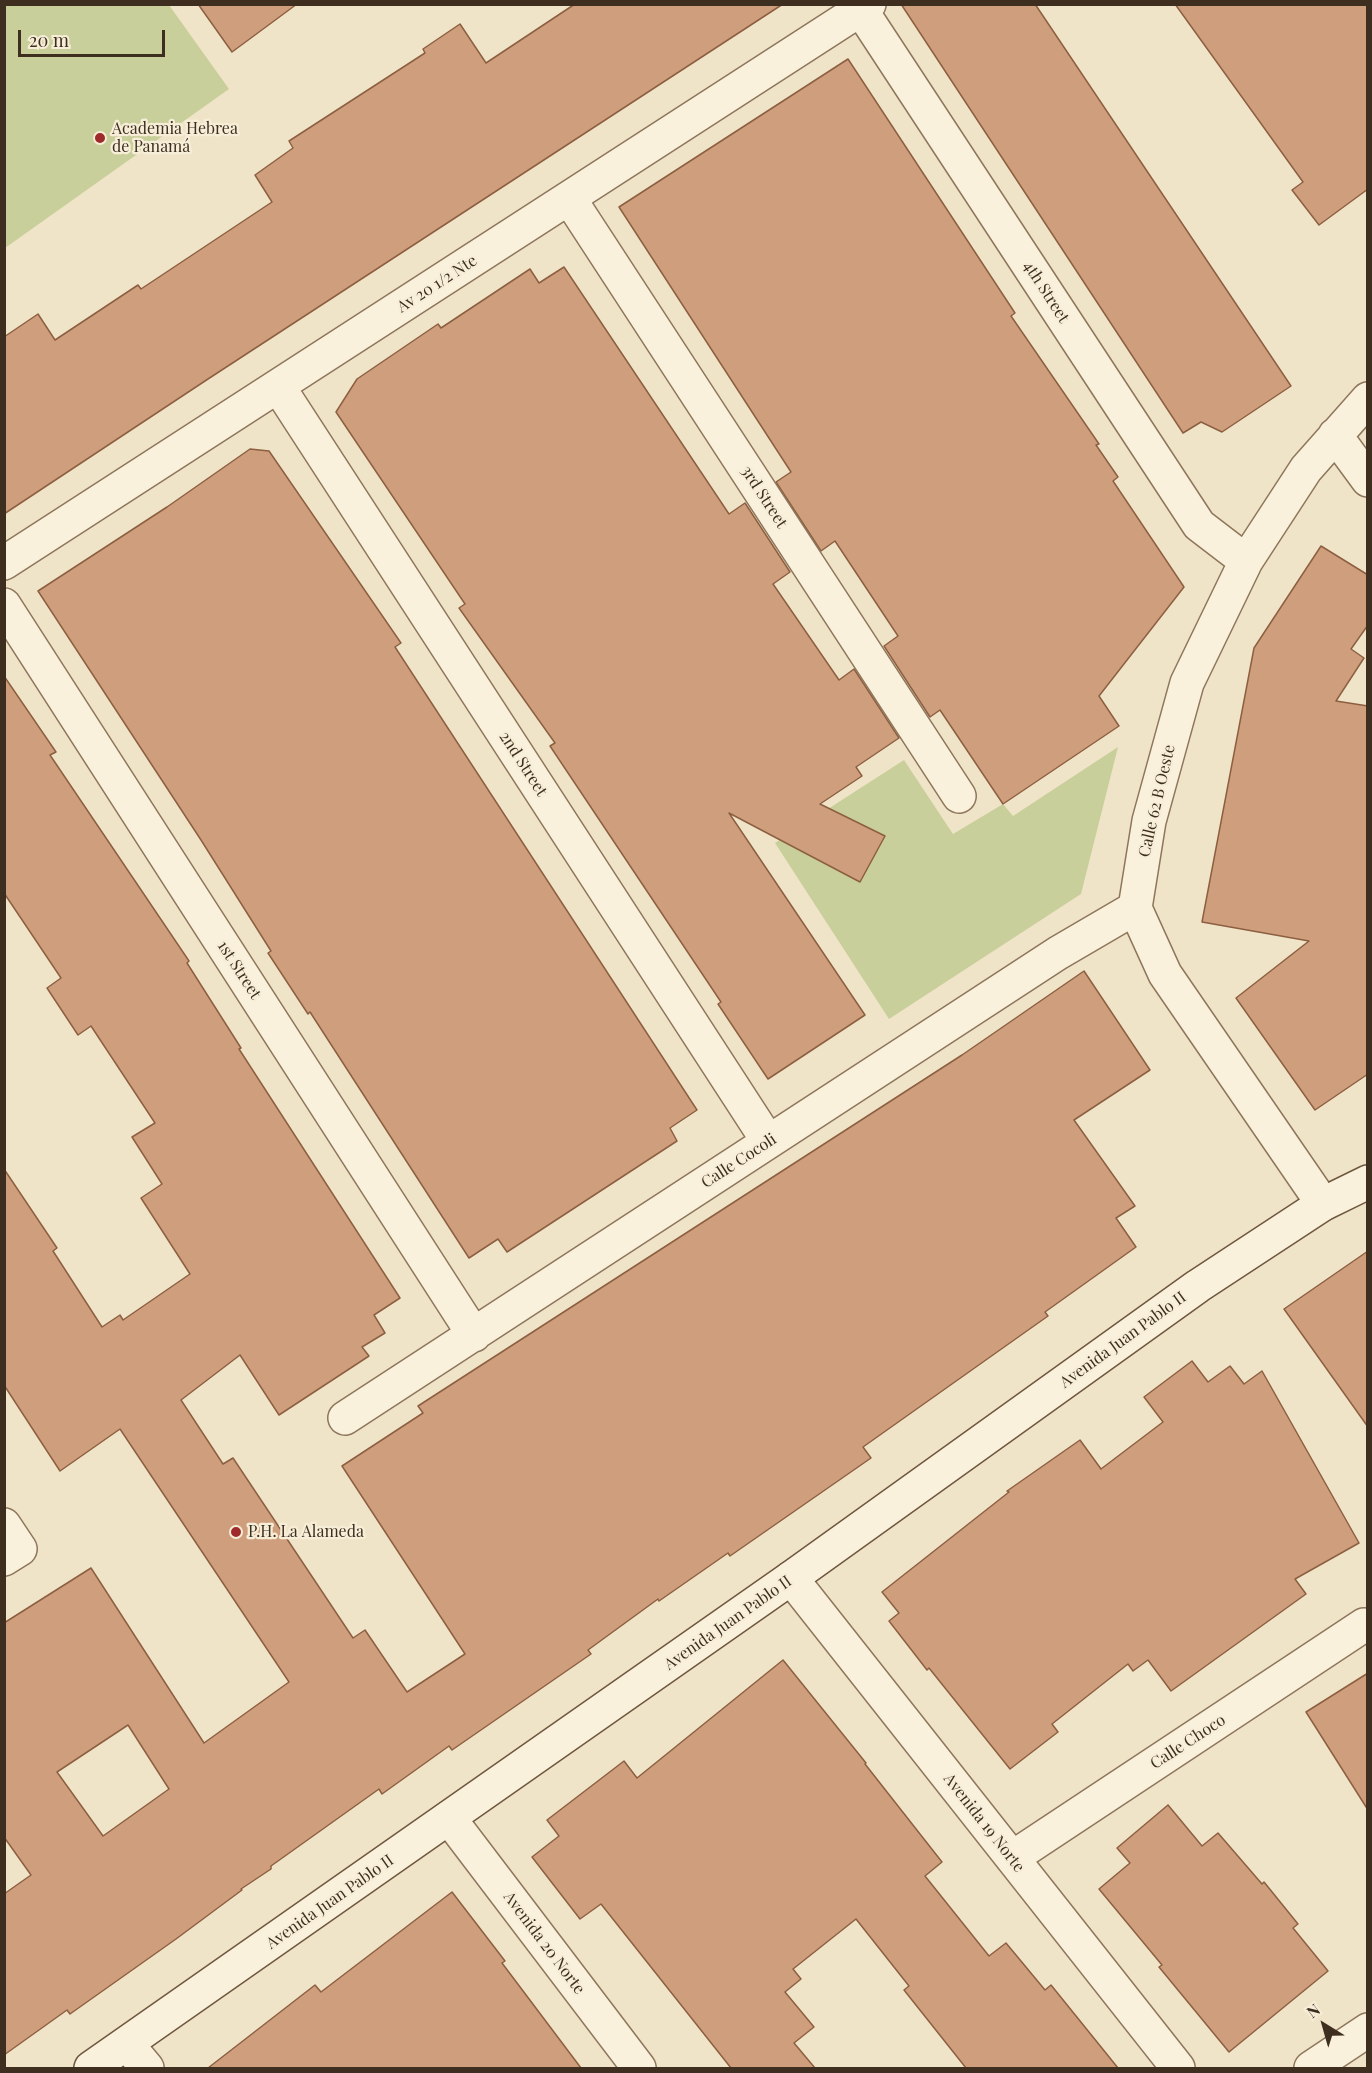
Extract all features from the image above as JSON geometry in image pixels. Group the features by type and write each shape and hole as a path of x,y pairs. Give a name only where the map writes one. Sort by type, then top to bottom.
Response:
{"street":[{"name":"Av 20 1/2 Nte","path":"4,563 865,7"},
{"name":"4th Street","path":"865,7 1199,525 1246,561"},
{"name":"3rd Street","path":"569,198 959,796"},
{"name":"2nd Street","path":"278,386 768,1141"},
{"name":"Calle 62 B Oeste","path":"1135,908 1149,821 1187,683 1246,561 1306,469 1368,399"},
{"path":"1335,435 1368,480"},
{"name":"1st Street","path":"4,605 474,1335"},
{"name":"Calle Cocoli","path":"345,1418 1058,952 1135,908"},
{"path":"1135,908 1165,974 1323,1204"},
{"name":"Avenida Juan Pablo II","path":"92,2068 137,2056 448,1818 791,1578 1198,1286 1323,1204 1368,1182"},
{"path":"4,1525 20,1549 4,1559"},
{"name":"Avenida 19 Norte","path":"791,1578 1178,2068"},
{"name":"Calle Choco","path":"1012,1858 1364,1625"},
{"name":"Avenida 20 Norte","path":"448,1818 639,2068"},
{"path":"1311,2068 1368,2030"}],"green space":[{"name":"Academia Hebrea de Panamá","path":"5,4 169,5 229,89 5,248"},
{"path":"1118,747 1081,894 889,1019 775,843 904,760 953,834 1003,804 1013,816"}],"building":[{"path":"198,4 297,4 232,52"},
{"path":"575,4 783,4 4,514 4,337 38,314 55,340 138,285 141,289 272,202 255,175 293,148 289,141 425,53 423,49 460,24 486,63"},
{"path":"901,4 1035,4 1291,386 1222,432 1201,422 1183,433"},
{"path":"1175,4 1368,4 1368,189 1319,225 1292,190 1303,182"},
{"path":"848,59 1015,313 1011,316 1099,444 1096,445 1118,477 1113,481 1184,587 1099,696 1119,726 1003,804 940,710 930,717 884,646 898,636 835,541 821,551 776,482 791,472 619,207"},
{"path":"564,267 729,514 745,503 790,572 773,584 839,680 854,669 899,738 856,767 862,776 820,804 885,836 860,882 729,813 865,1015 768,1079 718,1004 721,1002 550,746 555,743 459,608 465,604 336,412 357,379 438,324 441,328 530,269 539,283"},
{"path":"250,449 269,451 401,643 395,647 697,1110 670,1128 677,1141 507,1252 498,1239 469,1258 310,1012 308,1014 268,953 271,951 201,840 38,591 167,507"},
{"path":"1321,546 1368,575 1368,625 1351,649 1364,658 1336,701 1368,706 1368,1074 1315,1110 1236,998 1309,941 1202,922 1254,648"},
{"path":"4,676 56,752 50,755 189,961 187,963 241,1048 239,1049 400,1298 374,1315 385,1333 362,1347 369,1356 279,1415 240,1355 181,1400 223,1464 233,1458 353,1638 365,1630 407,1692 465,1654 342,1466 423,1413 418,1406 962,1055 1084,971 1150,1070 1074,1120 1135,1206 1116,1218 1136,1247 1045,1312 1048,1316 863,1447 871,1458 730,1556 728,1553 659,1601 658,1599 588,1650 591,1654 452,1750 449,1746 382,1794 379,1789 271,1866 271,1869 176,1939 70,2014 67,2010 4,2055 4,1894 31,1875 4,1837 4,1623 91,1568 204,1743 289,1682 120,1429 60,1471 4,1385 4,1169 57,1248 53,1251 102,1327 120,1315 123,1320 190,1274 141,1198 162,1184 132,1137 155,1123 91,1026 78,1035 47,988 61,978 4,893","holes":["128,1725 169,1789 103,1836 57,1772"]},
{"path":"1368,1251 1368,1427 1284,1309"},
{"path":"1192,1361 1208,1382 1230,1366 1244,1384 1262,1371 1359,1543 1295,1579 1306,1594 1171,1691 1148,1660 1133,1671 1128,1664 1052,1724 1058,1732 1010,1769 889,1621 899,1613 882,1592 1009,1492 1007,1491 1080,1440 1101,1469 1163,1422 1144,1397"},
{"path":"783,1660 942,1862 925,1876 989,1956 1006,1943 1045,1990 1051,1985 1118,2068 966,2068 904,1990 909,1986 856,1919 793,1969 801,1979 785,1992 814,2027 794,2043 815,2068 731,2068 601,1904 580,1919 532,1857 559,1836 547,1820 624,1761 637,1778"},
{"path":"1368,1673 1368,1810 1306,1712"},
{"path":"1168,1805 1202,1846 1218,1833 1262,1884 1264,1882 1298,1924 1293,1928 1328,1971 1229,2052 1159,1967 1162,1965 1099,1889 1130,1863 1117,1848"},
{"path":"452,1892 505,1961 502,1963 581,2068 208,2068 315,1985 321,1992"}],"place":[{"name":"Academia Hebrea de Panamá","path":"100,138"},
{"name":"P.H. La Alameda","path":"236,1532"}]}
